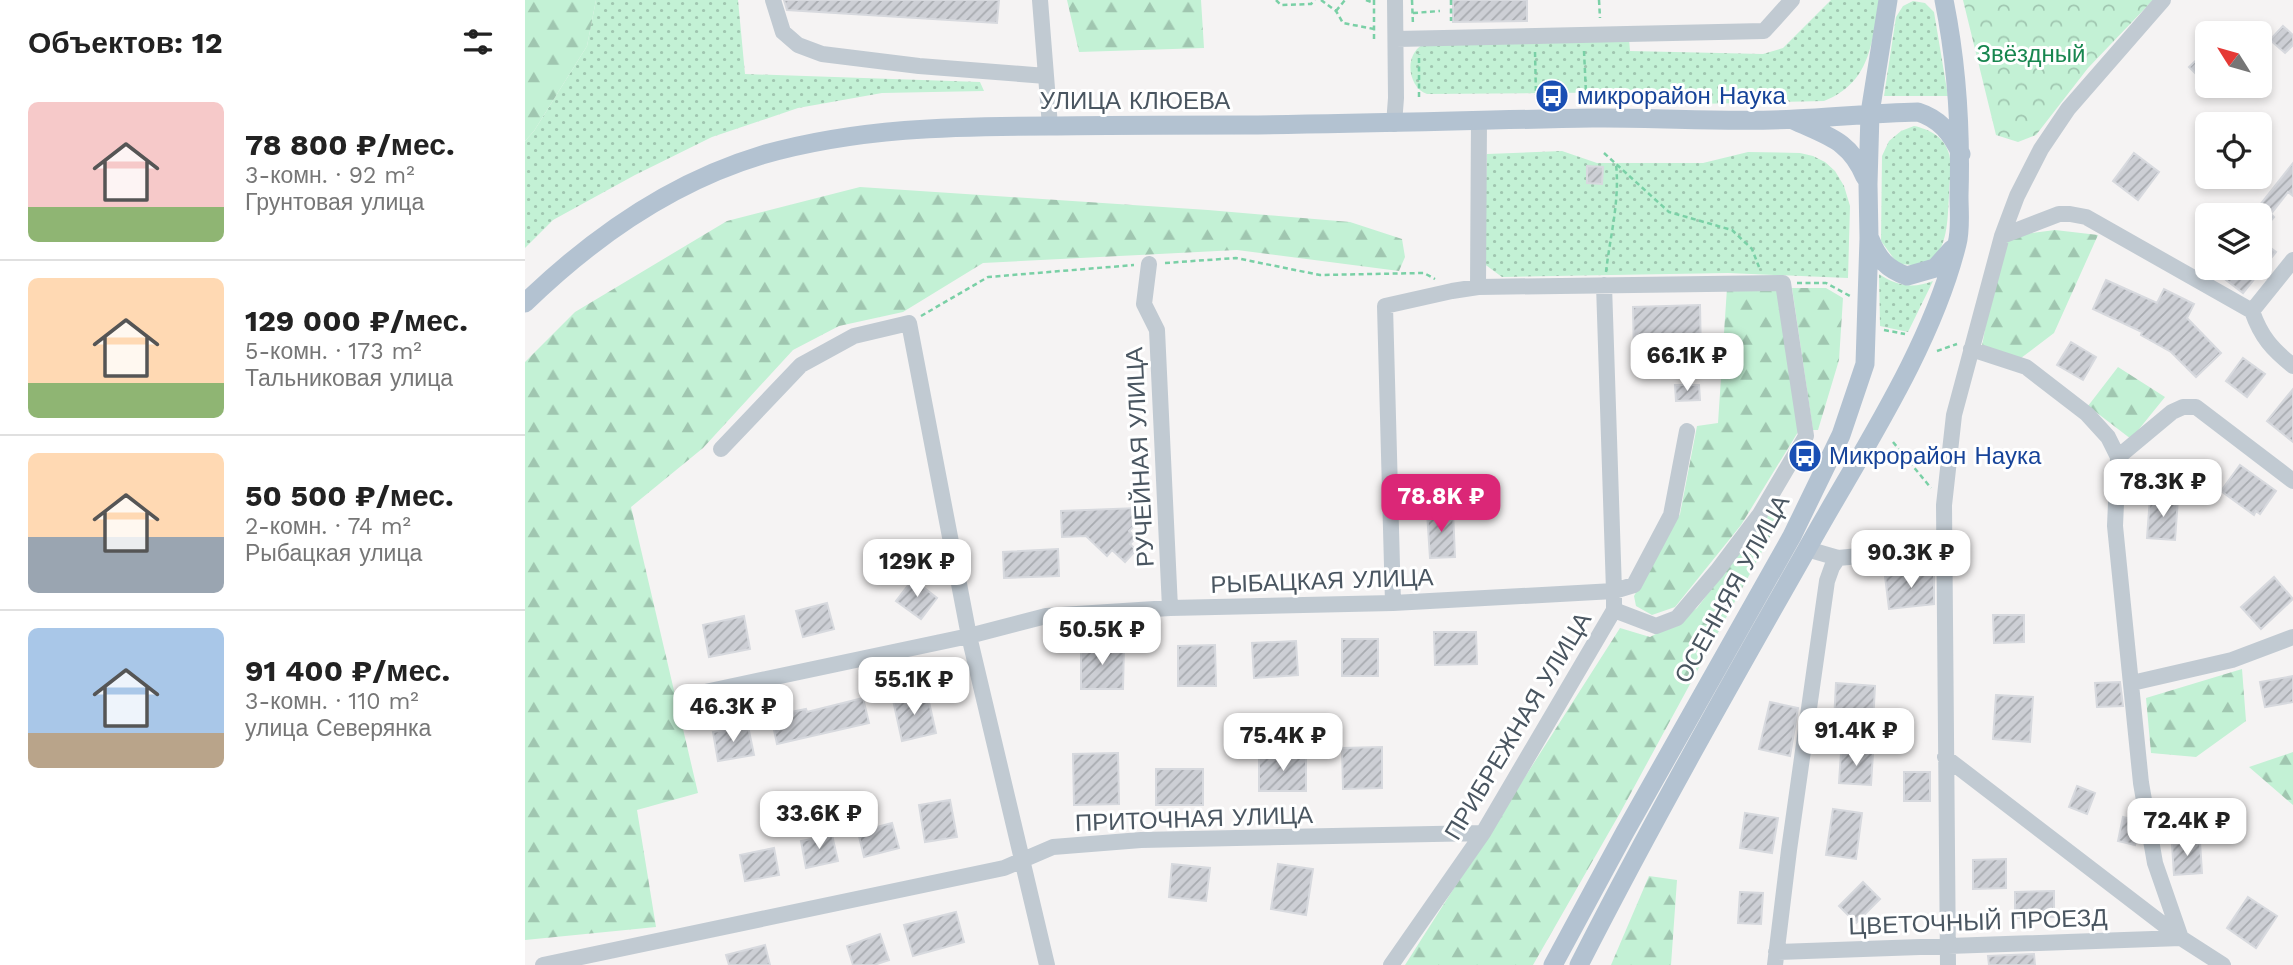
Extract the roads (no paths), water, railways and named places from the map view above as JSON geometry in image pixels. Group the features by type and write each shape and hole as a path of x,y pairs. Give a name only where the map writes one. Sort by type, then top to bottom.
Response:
{"main road":[{"name":"ОСЕННЯЯ УЛИЦА","path":"1579,965 1807,549 1884,415 1943,290 1958,241 1961,154 1954,59 1943,3"},
{"name":"ОСЕННЯЯ УЛИЦА","path":"1553,965 1792,536 1840,435 1864,364 1870,113 1889,4"},
{"name":"УЛИЦА КЛЮЕВА","path":"525,303 560,269 610,230 662,198 759,156 859,134 965,126 1394,124 1596,118 1793,119 1918,111 1932,116 1953,138 1961,154"},
{"name":"УЛИЦА КЛЮЕВА","path":"1793,119 1849,149 1858,159 1868,184"},
{"path":"1869,238 1876,254 1886,266 1907,276 1935,268 1958,241"}],"street":[{"path":"773,0 783,32 798,45 822,54 919,66 1046,76"},
{"path":"1040,0 1050,126"},
{"path":"1394,124 1395,0"},
{"path":"1395,39 1764,31 1792,0"},
{"path":"1948,965 1944,506 1954,415 2002,236 2017,196 2041,149 2068,109 2163,0"},
{"path":"1478,287 1479,120"},
{"path":"2002,236 2059,214 2086,217 2252,311 2259,331 2276,352 2293,366"},
{"path":"2252,311 2293,260"},
{"name":"РУЧЕЙНАЯ УЛИЦА","path":"1149,264 1144,304 1157,330 1170,608"},
{"path":"1393,603 1385,306 1478,287 1783,283 1806,436 1760,514 1677,618 1656,626 1614,610"},
{"path":"1604,285 1614,591"},
{"path":"722,449 801,365 854,336 909,323 969,636 1047,965"},
{"path":"1971,349 2026,367 2087,414 2108,437 2118,457 2115,526 2141,783 2155,863 2181,938"},
{"path":"2118,457 2172,412 2190,406 2196,407 2293,481"},
{"name":"ПРИБРЕЖНАЯ УЛИЦА","path":"1391,965 1483,833 1614,610 1614,591 1634,585 1671,515 1687,431"},
{"path":"1807,549 1838,558 1944,548"},
{"path":"1776,959 1827,581 1838,558"},
{"name":"РЫБАЦКАЯ УЛИЦА","path":"705,692 969,636 1046,616 1170,608 1393,603 1614,591"},
{"path":"2132,683 2232,660 2293,637"},
{"path":"1945,757 2181,938 2223,965"},
{"name":"ПРИТОЧНАЯ УЛИЦА","path":"543,965 1004,868 1053,847 1141,840 1483,833"},
{"name":"ЦВЕТОЧНЫЙ ПРОЕЗД","path":"1776,959 1948,946 2181,938"}],"place":[{"name":"микрорайон Наука","path":"1552,96"},
{"name":"Микрорайон Наука","path":"1805,456"}],"park label":[{"name":"Звёздный","path":"2031,54"}]}
